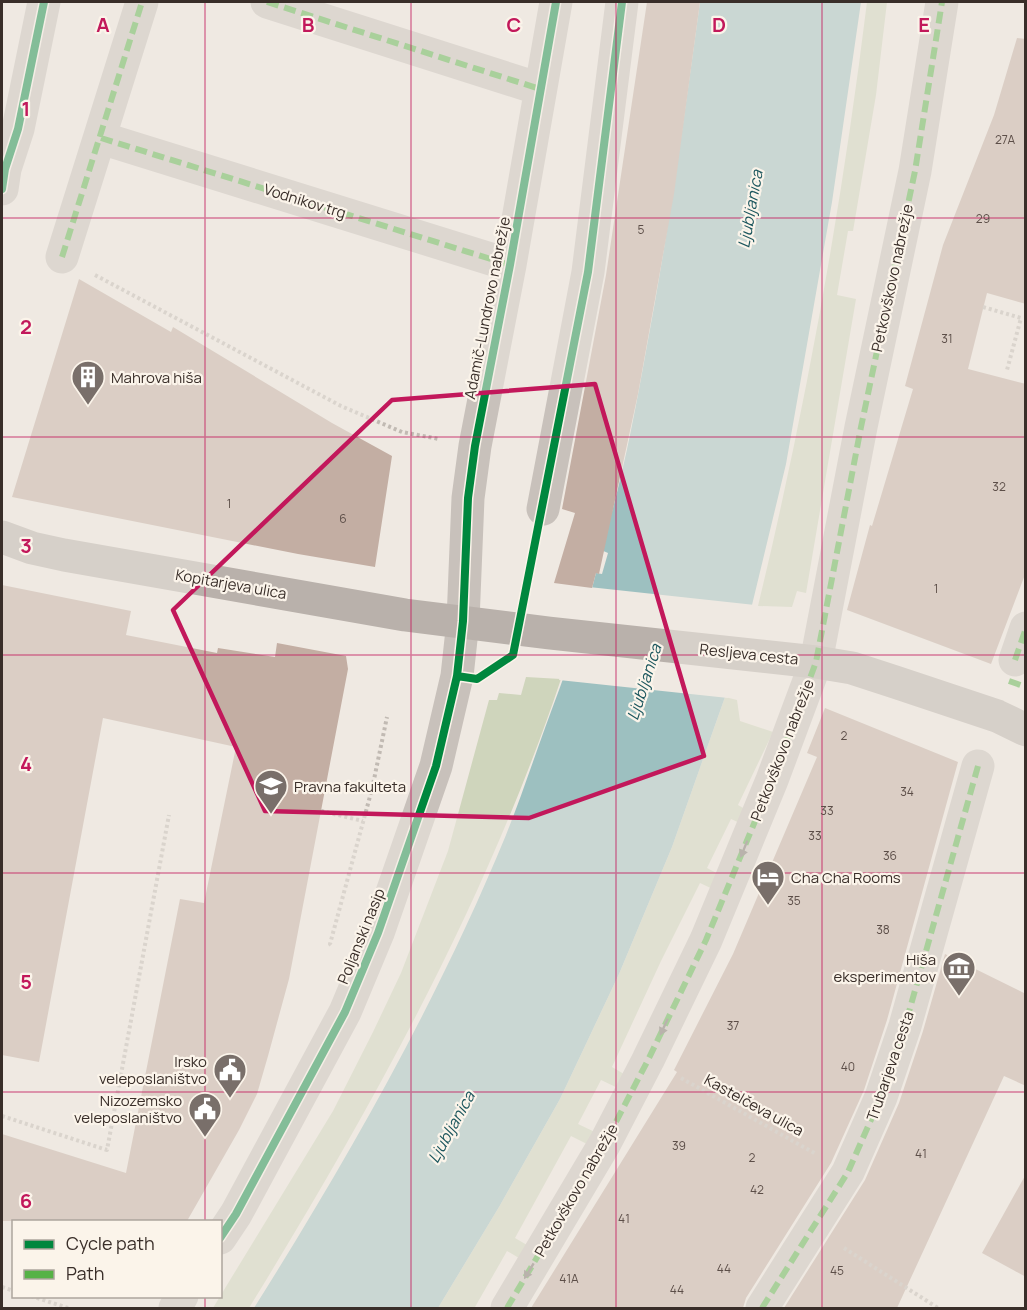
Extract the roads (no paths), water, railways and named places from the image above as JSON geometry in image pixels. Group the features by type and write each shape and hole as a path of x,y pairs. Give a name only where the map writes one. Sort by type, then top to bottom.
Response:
{"main road":[{"name":"Kopitarjeva ulica","path":"2,537 32,548 64,555 405,615 463,621"},
{"name":"Resljeva cesta","path":"463,621 549,633 778,657 852,668 997,716 1026,730"}],"street":[{"path":"3,178 18,129 44,2"},
{"path":"62,257 142,2"},
{"path":"267,2 540,89"},
{"name":"Adamič-Lundrovo nabrežje","path":"463,621 468,498 475,446 510,265 556,2"},
{"path":"543,509 588,272 622,2"},
{"name":"Petkovškovo nabrežje","path":"507,1308 605,1143 706,940 776,771 816,662 861,427 915,171 942,2"},
{"name":"Vodnikov trg","path":"101,138 510,265"},
{"name":"Poljanski nasip","path":"222,1235 236,1215 323,1055 345,1012 378,933 436,766 457,676 463,621"},
{"path":"1015,660 1026,628"},
{"name":"Trubarjeva cesta","path":"762,1308 848,1172 881,1097 905,1026 978,766"}],"water":[{"name":"Ljubljanica","path":"700,2 861,2 832,202 786,464 752,605 725,697 672,847 619,974 560,1099 438,1308 254,1308 324,1194 390,1077 480,897 506,835 573,651 596,573 602,574 608,553 601,550 626,452 661,264"}],"place":[{"name":"Mahrova hiša","path":"88,406"},
{"name":"Pravna fakulteta","path":"271,815"},
{"name":"Cha Cha Rooms","path":"768,906"},
{"name":"Hiša eksperimentov","path":"959,997"},
{"name":"Irsko veleposlaništvo","path":"230,1099"},
{"name":"Nizozemsko veleposlaništvo","path":"205,1138"}]}
